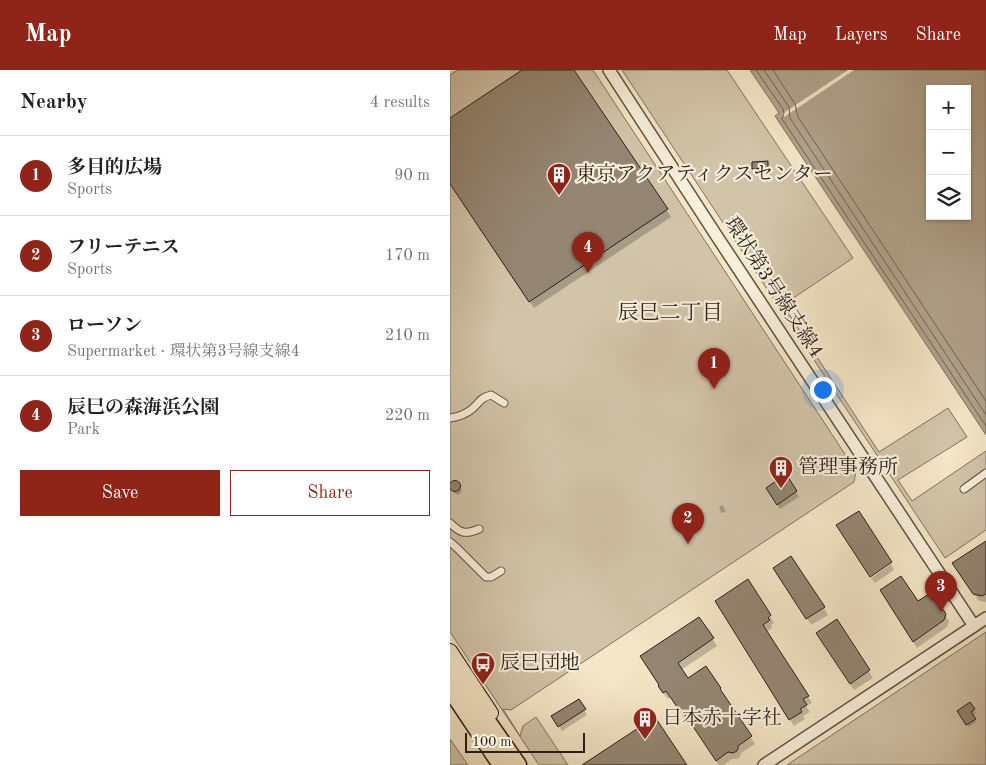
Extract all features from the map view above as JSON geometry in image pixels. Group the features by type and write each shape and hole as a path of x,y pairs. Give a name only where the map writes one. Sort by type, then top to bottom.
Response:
{"highway":[{"path":"450,668 518,765"},
{"path":"450,688 503,765"}],"main road":[{"path":"450,651 525,765"},
{"path":"450,672 513,765"},
{"path":"450,698 495,765"}],"street":[{"name":"環状第3号線支線4","path":"609,70 974,626"},
{"path":"450,418 471,410 484,397 491,395 504,403"},
{"path":"964,489 986,473"},
{"path":"450,523 460,532 472,532 478,529"},
{"path":"450,542 486,577 491,578 502,571"},
{"path":"764,765 986,618"}],"shaded area":[{"path":"458,70 593,70 856,471 854,482 511,710 503,709 520,736 523,726 536,717 568,765 539,765 450,632 450,75"},
{"path":"622,70 727,70 853,258 783,305 879,452 948,408 967,437 898,480 912,501 986,451 986,530 945,558"},
{"path":"986,632 986,765 787,765"},
{"path":"450,739 468,765 450,765"}],"water":[{"path":"750,70 986,70 986,435 775,116 779,113"}],"pier":[{"path":"848,70 854,70 784,117 782,114"}],"building":[{"name":"東京アクアティクスセンター","path":"522,70 574,70 668,209 529,302 450,184 450,118"},
{"path":"768,161 768,168 752,169 752,162"},
{"name":"管理事務所","path":"786,474 797,491 777,505 766,488"},
{"path":"455,480 461,486 455,492 449,486"},
{"path":"859,511 892,562 870,577 836,525"},
{"path":"986,541 986,594 982,596 973,594 952,563"},
{"path":"791,556 825,607 806,619 773,568"},
{"path":"901,576 918,601 932,592 946,614 944,620 913,642 880,590"},
{"path":"748,579 771,615 768,618 770,620 763,625 809,696 803,699 807,705 800,709 802,712 789,720 715,601"},
{"path":"699,617 714,638 678,663 688,678 706,666 752,736 738,746 737,751 733,753 728,752 716,761 684,713 682,714 666,691 663,693 640,656"},
{"path":"837,619 870,670 850,684 816,633"},
{"path":"579,699 586,709 558,727 551,716"},
{"path":"970,702 975,709 971,712 976,719 966,725 957,711"},
{"name":"日本赤十字社","path":"655,717 687,765 582,765"}],"place":[{"name":"東京アクアティクスセンター","path":"559,196"},
{"name":"辰巳の森海浜公園","path":"588,273"},
{"name":"多目的広場","path":"714,389"},
{"name":"管理事務所","path":"781,489"},
{"name":"フリーテニス","path":"688,544"},
{"name":"ローソン","path":"941,612"},
{"name":"辰巳団地","path":"483,685"},
{"name":"日本赤十字社","path":"645,740"}],"district":[{"name":"辰巳二丁目","path":"670,313"}]}
